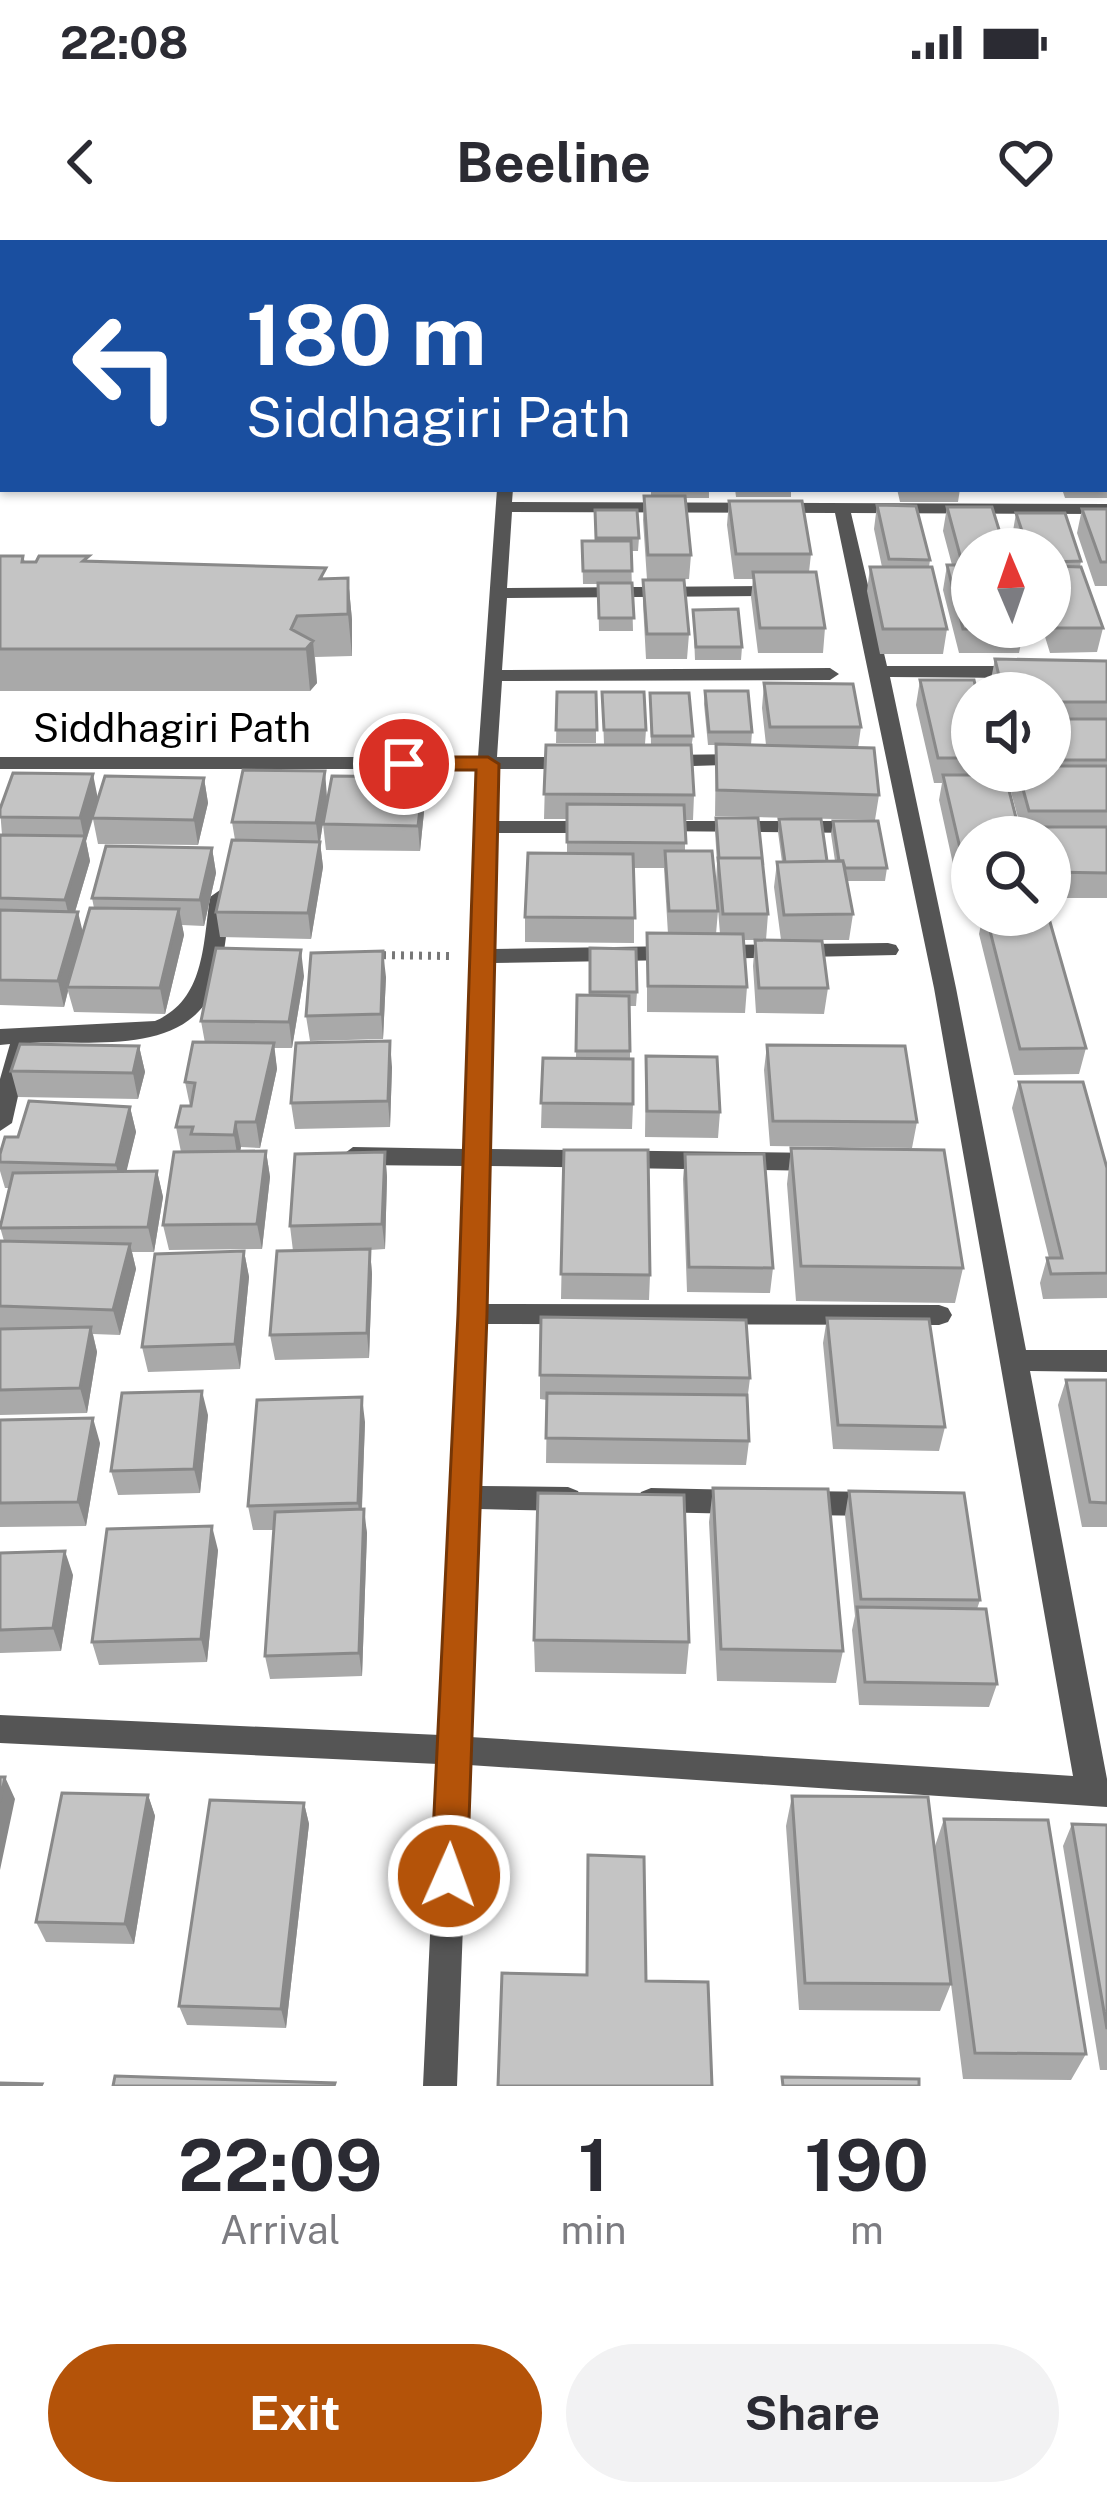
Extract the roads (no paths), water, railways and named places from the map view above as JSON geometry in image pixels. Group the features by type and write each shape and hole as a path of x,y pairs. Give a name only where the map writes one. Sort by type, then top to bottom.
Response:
{"street":[{"path":"727,240 928,240"},
{"path":"440,2086 473,1314 485,827 505,498 842,508 1107,509"},
{"path":"0,1729 454,1750 1099,1793 880,671 842,508"},
{"path":"500,593 790,591"},
{"path":"880,671 1046,672"},
{"path":"494,676 830,674"},
{"path":"650,761 766,760"},
{"name":"Siddhagiri Path","path":"0,763 604,762"},
{"path":"485,827 862,827"},
{"path":"0,1123 11,1037 158,1029 181,1022 198,1004 208,973 220,897"},
{"path":"481,956 888,950"},
{"path":"325,1156 845,1162"},
{"path":"473,1314 939,1315"},
{"path":"1016,1360 1107,1361"},
{"path":"463,1497 898,1504"}]}
